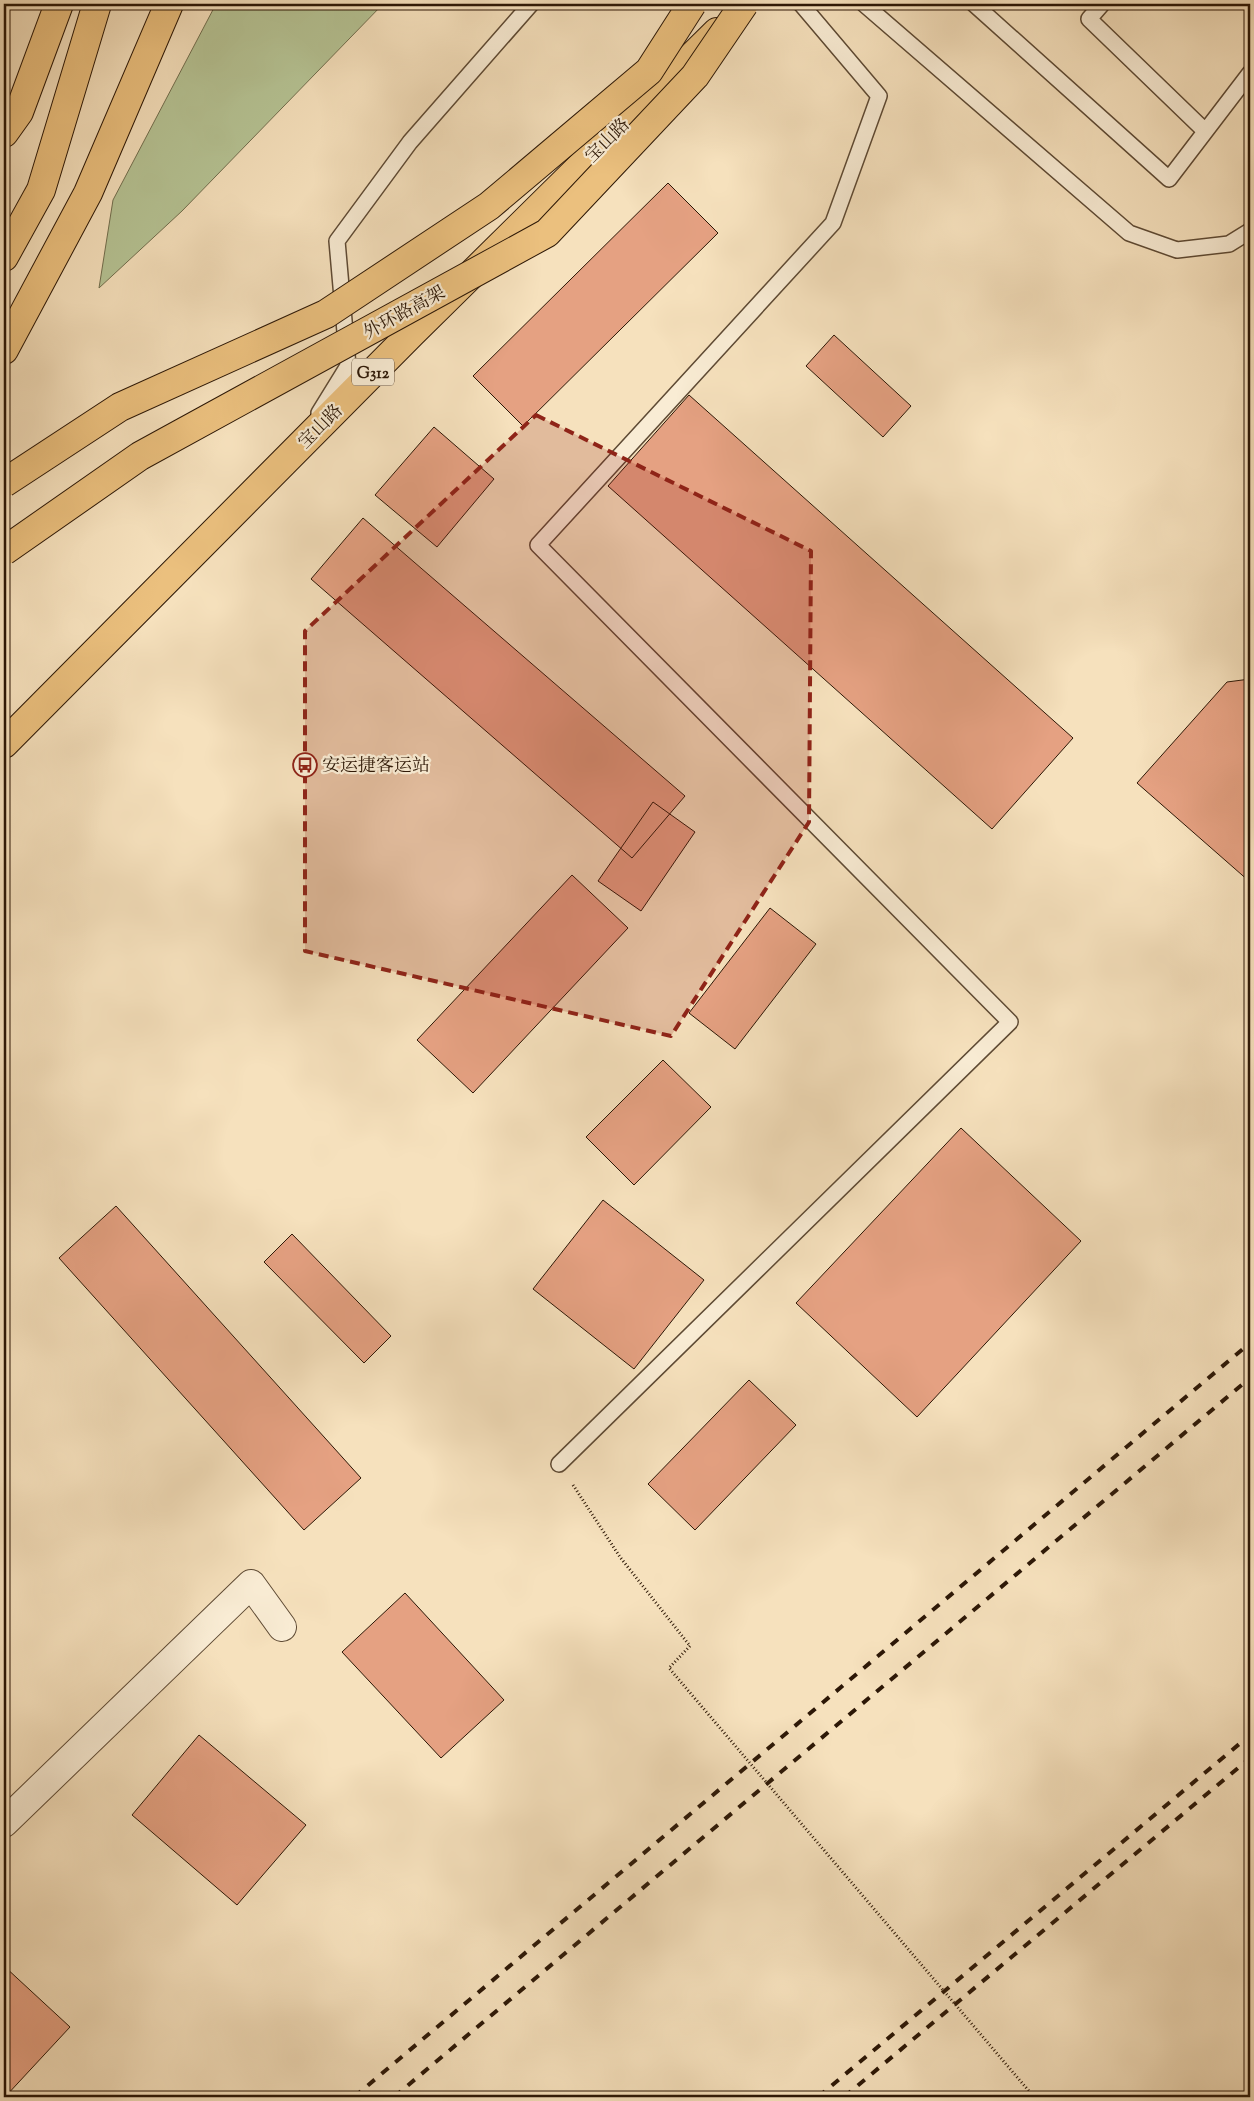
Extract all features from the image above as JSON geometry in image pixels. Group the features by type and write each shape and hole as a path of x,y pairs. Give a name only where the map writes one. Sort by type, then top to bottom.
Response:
{"main road":[{"path":"4,133 19,112 59,4"},
{"path":"4,258 41,190 97,4"},
{"path":"4,350 88,192 169,4"},
{"path":"4,482 120,407 326,314 489,206 649,71 692,4"},
{"name":"宝山路","path":"4,744 297,448 745,4"},
{"name":"外环路高架","path":"4,551 140,456 547,233 695,76 745,4"}],"street":[{"path":"4,1823 251,1584 282,1627"}],"lane":[{"path":"297,448 348,366 337,241 410,142 531,4"},
{"path":"559,1464 1010,1022 538,546 833,223 879,96 801,4"},
{"path":"864,4 1129,233 1177,250 1229,244 1250,232"},
{"path":"974,4 1169,179 1250,73"},
{"path":"1102,4 1089,19 1206,132"}],"path":[{"path":"559,1464 620,1557 690,1646 669,1668 1034,2097"}],"highlighted area":[{"path":"536,415 811,551 809,822 671,1036 305,951 305,631"}],"green space":[{"path":"216,4 383,4 182,211 99,288 113,200"}],"building":[{"path":"668,183 718,233 523,426 473,376"},
{"path":"834,335 911,406 883,437 806,366"},
{"path":"689,395 1073,738 992,829 608,486"},
{"path":"434,427 494,479 437,547 375,495"},
{"path":"363,518 685,796 632,858 311,579"},
{"path":"1250,679 1250,882 1137,783 1227,682"},
{"path":"653,802 695,832 641,911 598,881"},
{"path":"572,875 628,928 473,1093 417,1040"},
{"path":"770,908 816,944 735,1049 689,1013"},
{"path":"663,1060 711,1107 634,1185 586,1137"},
{"path":"961,1128 1081,1241 917,1417 796,1303"},
{"path":"603,1200 704,1280 634,1369 533,1289"},
{"path":"116,1206 361,1478 304,1530 59,1258"},
{"path":"292,1234 391,1336 364,1363 264,1262"},
{"path":"749,1380 796,1425 695,1530 648,1484"},
{"path":"405,1593 504,1700 441,1758 342,1652"},
{"path":"199,1735 306,1825 237,1905 132,1815"},
{"path":"4,1966 70,2027 5,2097 4,2097"}],"railway":[{"path":"354,2097 1250,1343"},
{"path":"394,2097 1250,1378"},
{"path":"818,2097 1250,1735"},
{"path":"844,2097 1250,1758"}],"place":[{"name":"安运捷客运站","path":"305,765"}]}
